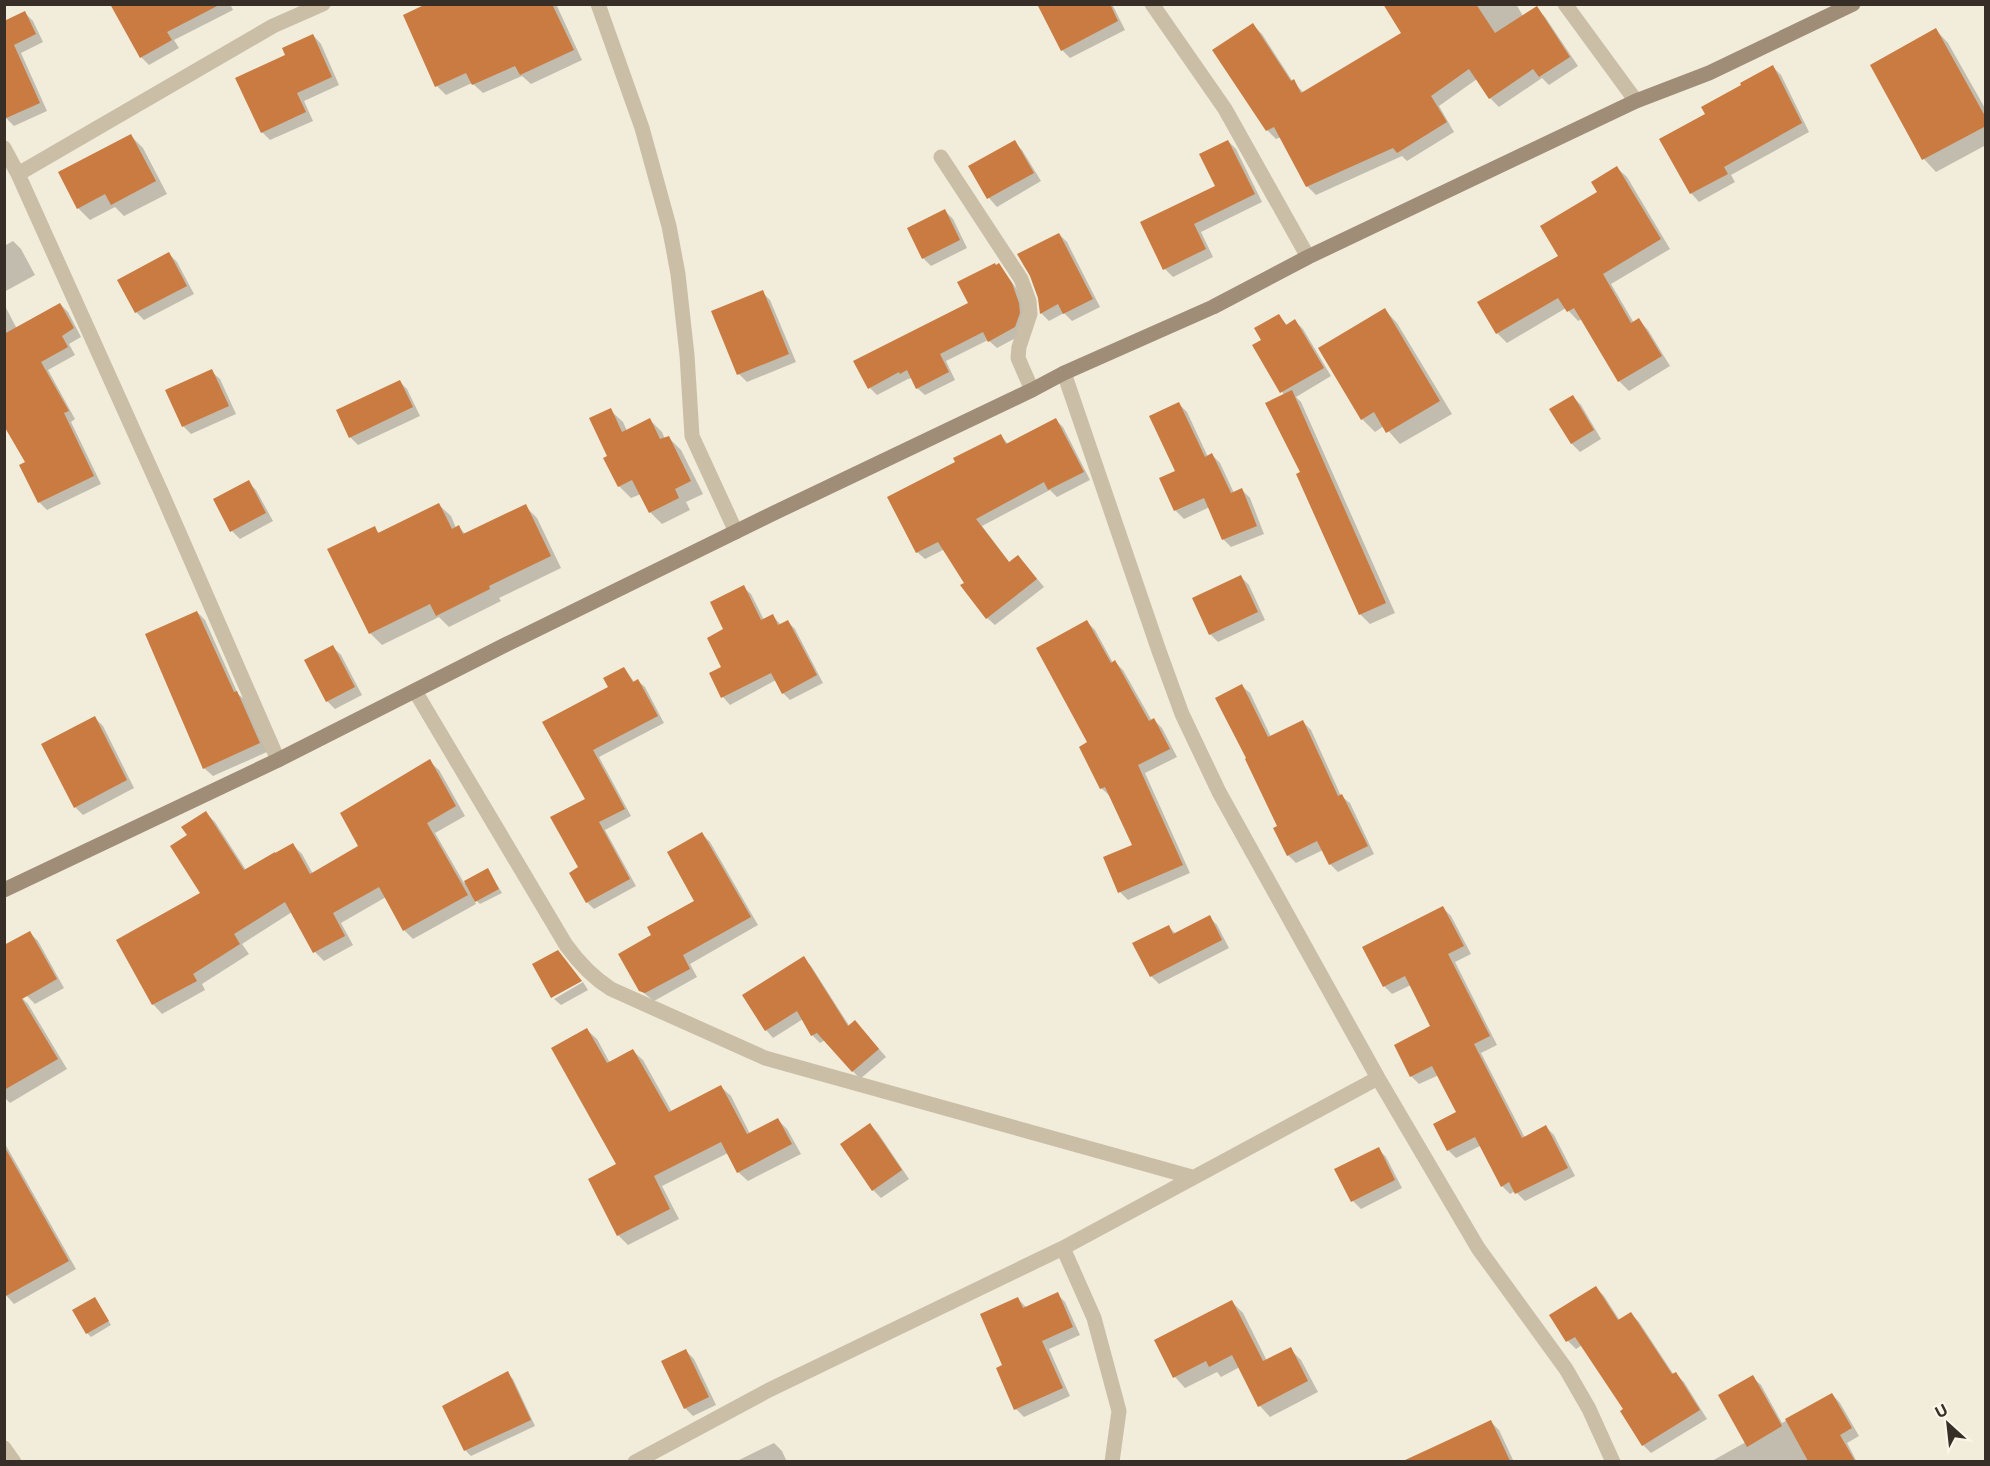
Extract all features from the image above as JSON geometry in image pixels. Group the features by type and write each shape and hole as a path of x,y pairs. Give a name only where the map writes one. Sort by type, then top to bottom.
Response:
{"street":[{"path":"18,174 273,26 323,4"},
{"path":"598,4 642,128 669,226 678,274 692,436 736,532"},
{"path":"1152,4 1225,109 1308,257"},
{"path":"1565,4 1636,101"},
{"path":"4,890 274,752 415,691 1064,373 1213,307 1308,257 1636,101 1708,72 1853,4"},
{"path":"4,148 18,174 163,496 274,752"},
{"path":"941,157 1021,279 1029,301 1030,314 1019,347 1018,358 1032,390"},
{"path":"1064,373 1182,714 1219,792 1378,1078 1478,1248 1566,1369 1589,1409 1613,1461"},
{"path":"415,691 566,945 596,979 619,992 765,1058 1192,1177"},
{"path":"636,1461 769,1390 1063,1248 1378,1078"},
{"path":"1063,1248 1094,1318 1119,1411 1112,1461"},
{"path":"4,1448 14,1461"}],"building":[{"path":"110,4 221,4 167,32 172,40 140,58"},
{"path":"426,4 552,4 574,50 520,75 515,66 472,85 466,73 435,87 403,15"},
{"path":"1037,4 1110,4 1118,21 1061,51"},
{"path":"1383,4 1476,4 1495,33 1537,6 1570,57 1539,77 1533,69 1489,99 1469,69 1431,96 1447,122 1397,153 1393,148 1306,187 1274,127 1266,131 1212,50 1253,23 1291,81 1294,79 1301,93 1401,33"},
{"path":"25,11 36,34 14,45 40,103 4,119 4,21"},
{"path":"1936,28 1986,118 1986,126 1922,160 1870,65"},
{"path":"313,34 332,77 297,93 306,112 261,133 235,78 285,55 282,48"},
{"path":"1773,65 1802,123 1724,167 1728,174 1690,194 1659,139 1705,114 1701,107"},
{"path":"131,134 156,181 111,205 105,194 77,209 58,172"},
{"path":"1015,140 1034,173 987,199 968,166"},
{"path":"1228,140 1255,194 1194,224 1206,249 1163,270 1140,222 1215,186 1199,154"},
{"path":"1617,166 1661,239 1603,274 1631,323 1639,318 1662,356 1618,382 1574,308 1567,312 1558,298 1496,334 1477,302 1558,256 1540,226 1597,192 1591,182"},
{"path":"945,209 960,240 922,259 907,228"},
{"path":"1059,233 1093,299 1063,314 1058,304 1040,314 1038,298 1030,276 1017,254"},
{"path":"169,252 187,286 135,313 117,280"},
{"path":"995,263 996,265 999,263 1012,283 1019,303 1020,313 1015,327 988,342 983,332 940,354 949,372 916,389 907,370 868,389 853,361 968,303 957,282"},
{"path":"763,290 789,354 737,375 711,311"},
{"path":"60,303 74,328 62,336 68,347 41,362 69,411 64,413 94,476 38,503 19,465 25,462 4,426 4,334"},
{"path":"1385,308 1440,401 1386,433 1374,412 1361,420 1318,348"},
{"path":"1279,314 1286,325 1295,319 1324,368 1280,393 1252,345 1261,340 1254,328"},
{"path":"212,369 229,406 182,427 165,390"},
{"path":"400,380 413,407 349,438 336,410"},
{"path":"1292,390 1386,603 1359,615 1296,474 1300,472 1265,403"},
{"path":"1573,395 1594,430 1571,444 1549,409"},
{"path":"1179,402 1205,457 1212,453 1231,493 1242,488 1257,526 1222,540 1204,498 1174,511 1159,478 1175,471 1149,416"},
{"path":"611,408 622,432 650,418 660,439 669,436 691,481 675,489 679,498 649,513 632,480 618,487 603,458 607,456 589,418"},
{"path":"1056,418 1084,472 1048,490 1044,482 976,519 1009,562 1018,555 1037,579 986,619 960,585 964,583 938,542 916,553 887,497 955,462 953,458 1001,434 1006,444"},
{"path":"249,480 266,513 230,532 213,499"},
{"path":"439,503 452,529 459,525 463,534 526,504 551,556 489,586 490,589 436,616 430,604 369,634 327,549 375,526 378,533"},
{"path":"1241,575 1258,612 1209,635 1192,598"},
{"path":"744,585 761,620 773,614 778,625 788,620 817,675 782,694 771,673 721,698 709,673 721,667 707,638 723,629 710,602"},
{"path":"197,611 260,743 203,769 145,634"},
{"path":"1087,620 1111,663 1115,660 1149,721 1154,718 1170,749 1138,765 1183,865 1118,893 1103,857 1132,845 1105,787 1100,789 1079,747 1087,742 1036,648"},
{"path":"333,645 355,687 326,702 304,660"},
{"path":"624,667 633,682 638,679 658,716 593,750 625,809 599,822 630,879 586,903 569,873 578,867 550,817 585,799 542,722 608,687 603,678"},
{"path":"1242,684 1268,737 1303,720 1338,796 1342,794 1368,846 1329,865 1317,841 1287,856 1273,828 1277,826 1215,698"},
{"path":"95,716 127,780 74,808 41,744"},
{"path":"430,759 456,806 427,823 468,895 403,931 379,887 333,913 345,936 313,953 285,902 234,934 240,944 193,974 197,981 152,1005 116,940 200,893 170,846 187,835 181,827 206,811 244,870 293,843 310,874 358,846 340,813"},
{"path":"702,832 751,917 683,955 690,969 645,993 639,991 618,954 651,935 647,927 694,901 667,852"},
{"path":"488,868 499,889 475,902 464,881"},
{"path":"1443,906 1464,946 1448,954 1490,1036 1474,1044 1522,1138 1546,1125 1568,1168 1515,1194 1509,1182 1501,1187 1475,1137 1447,1151 1433,1124 1456,1112 1432,1066 1410,1077 1394,1045 1430,1026 1405,976 1383,987 1362,947"},
{"path":"1210,915 1222,940 1150,977 1132,943 1169,925 1173,934"},
{"path":"30,931 57,979 22,999 58,1059 4,1090 4,945"},
{"path":"558,950 582,981 551,998 532,964"},
{"path":"804,956 848,1026 855,1020 879,1049 852,1072 817,1033 811,1036 797,1011 765,1031 742,995"},
{"path":"587,1028 607,1063 633,1049 669,1112 721,1085 747,1134 778,1118 792,1144 737,1173 721,1142 654,1176 670,1209 617,1236 588,1179 616,1164 551,1048"},
{"path":"870,1123 902,1170 872,1191 840,1144"},
{"path":"4,1146 69,1261 4,1297"},
{"path":"1379,1147 1395,1180 1351,1202 1334,1169"},
{"path":"1596,1286 1618,1320 1631,1312 1672,1374 1676,1372 1700,1410 1642,1446 1620,1411 1623,1409 1575,1337 1566,1342 1549,1315"},
{"path":"1058,1292 1073,1327 1042,1341 1063,1388 1014,1410 996,1368 1002,1365 980,1314 1018,1297 1023,1308"},
{"path":"95,1297 109,1321 86,1334 72,1310"},
{"path":"1232,1300 1263,1361 1291,1347 1308,1381 1258,1407 1232,1355 1209,1367 1206,1361 1173,1378 1154,1340"},
{"path":"686,1349 709,1397 684,1409 661,1361"},
{"path":"508,1371 531,1420 464,1451 442,1406"},
{"path":"1753,1375 1782,1426 1747,1447 1718,1395"},
{"path":"1832,1393 1852,1428 1840,1435 1855,1461 1808,1461 1785,1419"},
{"path":"1491,1420 1510,1461 1403,1461 1457,1436"}]}
